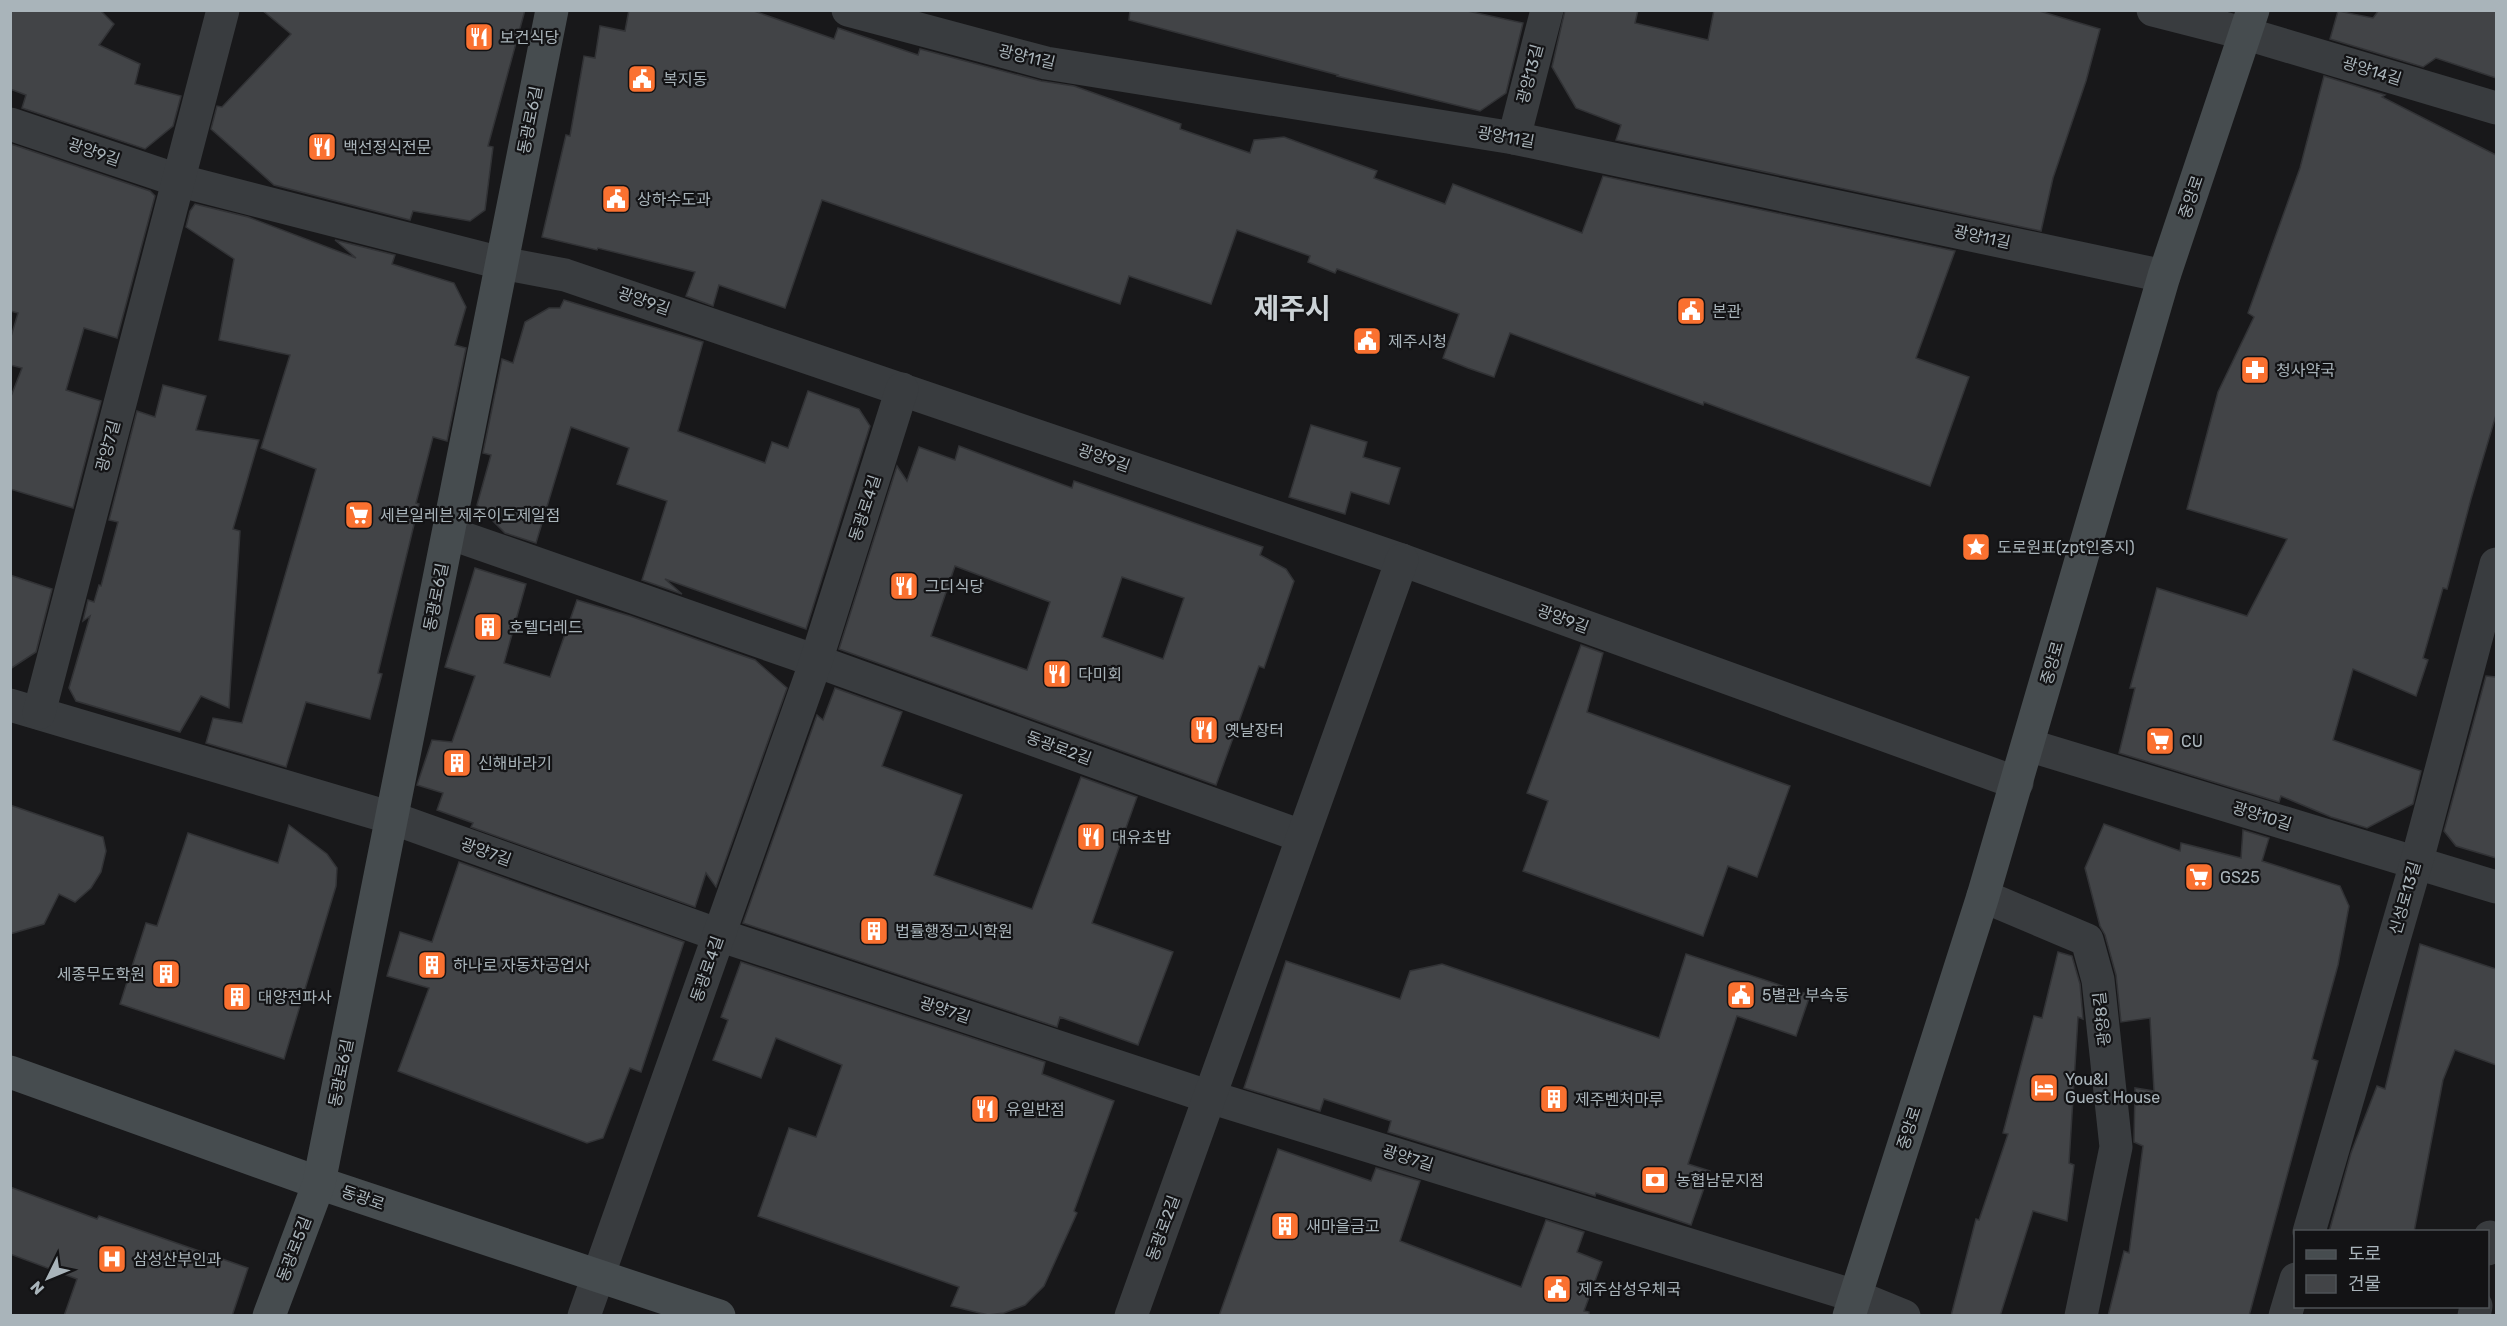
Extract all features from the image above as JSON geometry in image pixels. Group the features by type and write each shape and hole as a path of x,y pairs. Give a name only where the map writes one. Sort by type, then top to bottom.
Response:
{"main road":[{"name":"동광로6길","path":"319,1183 552,10"},
{"name":"중앙로","path":"1852,1306 1983,896 2164,276 2250,22"},
{"name":"동광로","path":"10,1072 319,1183 719,1316"},
{"name":"동광로5길","path":"269,1316 319,1183"}],"street":[{"path":"177,180 223,10"},
{"name":"광양11길","path":"848,10 1046,63 1514,138 2164,276"},
{"name":"광양13길","path":"1514,138 1546,10"},
{"path":"2153,10 2250,22"},
{"name":"광양14길","path":"2250,22 2496,108"},
{"name":"광양9길","path":"10,124 177,180 501,263 565,274 1402,560 2017,783"},
{"name":"광양7길","path":"177,180 25,709 392,818 718,935 1852,1306"},
{"name":"동광로4길","path":"584,1316 816,661 902,389"},
{"path":"449,533 816,661"},
{"name":"동광로2길","path":"1131,1316 1301,836 1402,560"},
{"name":"신성로13길","path":"2310,1230 2416,862 2496,564"},
{"name":"동광로2길","path":"816,661 1301,836"},
{"name":"광양10길","path":"2028,745 2496,887"},
{"name":"광양8길","path":"1983,896 2087,940 2098,980 2116,1147 2081,1316"},
{"path":"2285,1316 2294,1283"},
{"path":"1852,1306 1904,1316"}],"building":[{"path":"10,10 100,10 114,24 99,45 140,64 135,84 181,96 173,126 145,149 22,108 26,95 10,89"},
{"path":"262,10 525,10 488,146 493,147 485,210 470,221 413,211 410,220 274,185 211,129 217,106 222,107 291,34"},
{"path":"629,10 751,10 834,39 838,28 918,55 920,49 1041,81 1074,86 1181,124 1180,129 1250,153 1254,140 1284,137 1377,171 1374,178 1445,204 1453,184 1582,233 1603,176 1955,251 1916,358 1969,377 1930,486 1510,333 1494,377 1468,368 1443,358 1459,314 1337,269 1335,273 1308,262 1310,256 1237,230 1211,304 1129,276 1120,304 822,200 785,308 719,285 713,306 686,296 695,272 542,237 566,135 570,136 584,56 595,58 600,26 625,31"},
{"path":"1130,10 1463,10 1523,23 1506,93 1480,111 1337,76 1129,20"},
{"path":"1565,10 1638,10 1635,23 1708,40 1714,10 2036,10 2100,29 2086,81 2053,178 2041,231 1616,140 1621,125 1576,108 1552,67"},
{"path":"2379,10 2496,10 2496,78 2436,58 2423,67 2330,39 2338,11 2373,18"},
{"path":"2324,76 2385,95 2382,97 2496,155 2496,415 2447,589 2443,588 2423,658 2428,660 2416,696 2353,669 2333,740 2421,771 2413,804 2367,828 2331,817 2281,796 2279,802 2119,753 2135,688 2130,688 2157,588 2247,616 2287,539 2187,509 2218,392 2254,317 2248,313 2300,168"},
{"path":"11,144 150,191 155,196 117,338 84,328 66,390 101,401 73,508 10,489 10,399 22,368 10,365 10,340 18,313 10,311"},
{"path":"195,204 248,217 356,258 335,240 395,255 392,264 454,283 466,307 455,345 466,348 447,441 433,437 378,673 382,674 370,719 306,702 286,767 206,743 213,718 242,723 316,469 261,448 290,355 219,340 234,259 186,227 190,211"},
{"path":"564,300 703,342 678,431 765,463 772,442 788,448 808,391 859,409 870,426 806,629 665,579 682,594 642,580 667,501 617,484 629,448 571,427 536,543 505,533 477,505 491,455 483,453 502,359 513,363 525,322 549,308 560,308"},
{"path":"163,385 206,396 196,430 259,440 233,529 240,531 229,708 201,696 180,732 76,701 69,688 90,616 83,621 88,600 94,602 99,585 101,586 118,522 109,520 137,411 155,417"},
{"path":"1311,425 1367,442 1363,457 1400,468 1389,504 1351,492 1345,514 1289,497"},
{"path":"959,446 1072,488 1074,481 1263,547 1260,555 1286,569 1294,581 1264,668 1259,666 1216,785 839,649 897,466 907,481 919,447 955,460","holes":["955,566 1050,602 1027,670 931,636","1122,577 1184,598 1163,659 1102,637"]},
{"path":"475,568 526,584 504,663 550,677 577,600 755,660 787,688 716,887 706,873 695,907 471,827 473,823 437,810 443,793 417,785 432,740 452,742 475,676 445,667"},
{"path":"10,575 52,589 36,652 10,669"},
{"path":"1581,645 1603,653 1587,712 1790,786 1757,877 1728,866 1703,936 1523,871 1548,801 1527,793"},
{"path":"2486,676 2496,677 2496,858 2456,846 2444,831"},
{"path":"835,688 902,712 882,766 962,795 934,875 1032,909 1081,777 1137,797 1092,923 1173,952 1138,1045 1060,1017 1057,1027 743,923 817,715 823,720"},
{"path":"10,805 103,837 106,851 101,872 91,888 75,902 59,894 44,924 10,934"},
{"path":"2104,824 2180,851 2181,843 2241,858 2243,830 2269,838 2262,861 2340,886 2349,906 2338,965 2312,1059 2318,1061 2249,1316 2108,1316 2124,1251 2129,1253 2143,1146 2134,1142 2135,1088 2154,1091 2150,1018 2121,1022 2116,975 2085,868"},
{"path":"289,825 327,854 337,868 336,886 284,1059 120,1004 146,923 157,926 188,833 278,863"},
{"path":"459,862 684,942 641,1072 630,1068 603,1138 587,1143 398,1071 429,988 387,976 400,932 432,942"},
{"path":"2420,944 2496,969 2496,1065 2455,1050 2443,1080 2414,1230 2330,1230 2351,1153 2377,1086 2385,1089"},
{"path":"2058,952 2072,956 2080,984 2083,1019 2078,1017 2069,1163 2074,1165 2067,1221 2033,1211 2000,1316 1951,1316 1976,1219 1979,1220 2008,1134 2003,1133 2034,1016 2042,1018"},
{"name":"제주벤처마루","path":"1686,954 1810,995 1796,1036 1737,1016 1688,1164 1710,1171 1691,1225 1596,1193 1595,1196 1388,1132 1391,1121 1324,1099 1320,1111 1244,1088 1286,961 1400,999 1410,971 1442,964 1659,1038"},
{"path":"741,962 1045,1062 1042,1074 1114,1101 1074,1211 1077,1213 1044,1286 1025,1305 1004,1313 988,1315 951,1306 959,1287 758,1216 789,1128 816,1137 842,1065 776,1038 761,1078 713,1060 728,1020 721,1017"},
{"path":"1278,1149 1371,1181 1376,1168 1420,1181 1400,1241 1521,1287 1546,1220 1584,1232 1577,1252 1602,1262 1584,1311 1589,1312 1589,1316 1219,1316"},
{"path":"10,1187 97,1219 99,1216 248,1268 232,1316 64,1316 77,1279 10,1254"}],"place":[{"name":"보건식당","path":"479,37"},
{"name":"복지동","path":"642,79"},
{"name":"백선정식전문","path":"322,147"},
{"name":"상하수도과","path":"616,199"},
{"name":"본관","path":"1691,311"},
{"name":"제주시청","path":"1367,341"},
{"name":"청사약국","path":"2255,370"},
{"name":"세븐일레븐 제주이도제일점","path":"359,515"},
{"name":"도로원표(zpt인증지)","path":"1976,547"},
{"name":"그디식당","path":"904,586"},
{"name":"호텔더레드","path":"488,627"},
{"name":"다미회","path":"1057,674"},
{"name":"옛날장터","path":"1204,730"},
{"name":"CU","path":"2160,741"},
{"name":"신해바라기","path":"457,763"},
{"name":"대유초밥","path":"1091,837"},
{"name":"GS25","path":"2199,877"},
{"name":"법률행정고시학원","path":"874,931"},
{"name":"하나로 자동차공업사","path":"432,965"},
{"name":"세종무도학원","path":"166,974"},
{"name":"5별관 부속동","path":"1741,995"},
{"name":"대양전파사","path":"237,997"},
{"name":"You&I Guest House","path":"2044,1088"},
{"name":"제주벤처마루","path":"1554,1099"},
{"name":"유일반점","path":"985,1109"},
{"name":"농협남문지점","path":"1655,1180"},
{"name":"새마을금고","path":"1285,1226"},
{"name":"삼성산부인과","path":"112,1259"},
{"name":"제주삼성우체국","path":"1557,1289"}],"district":[{"name":"제주시","path":"1292,308"}]}
